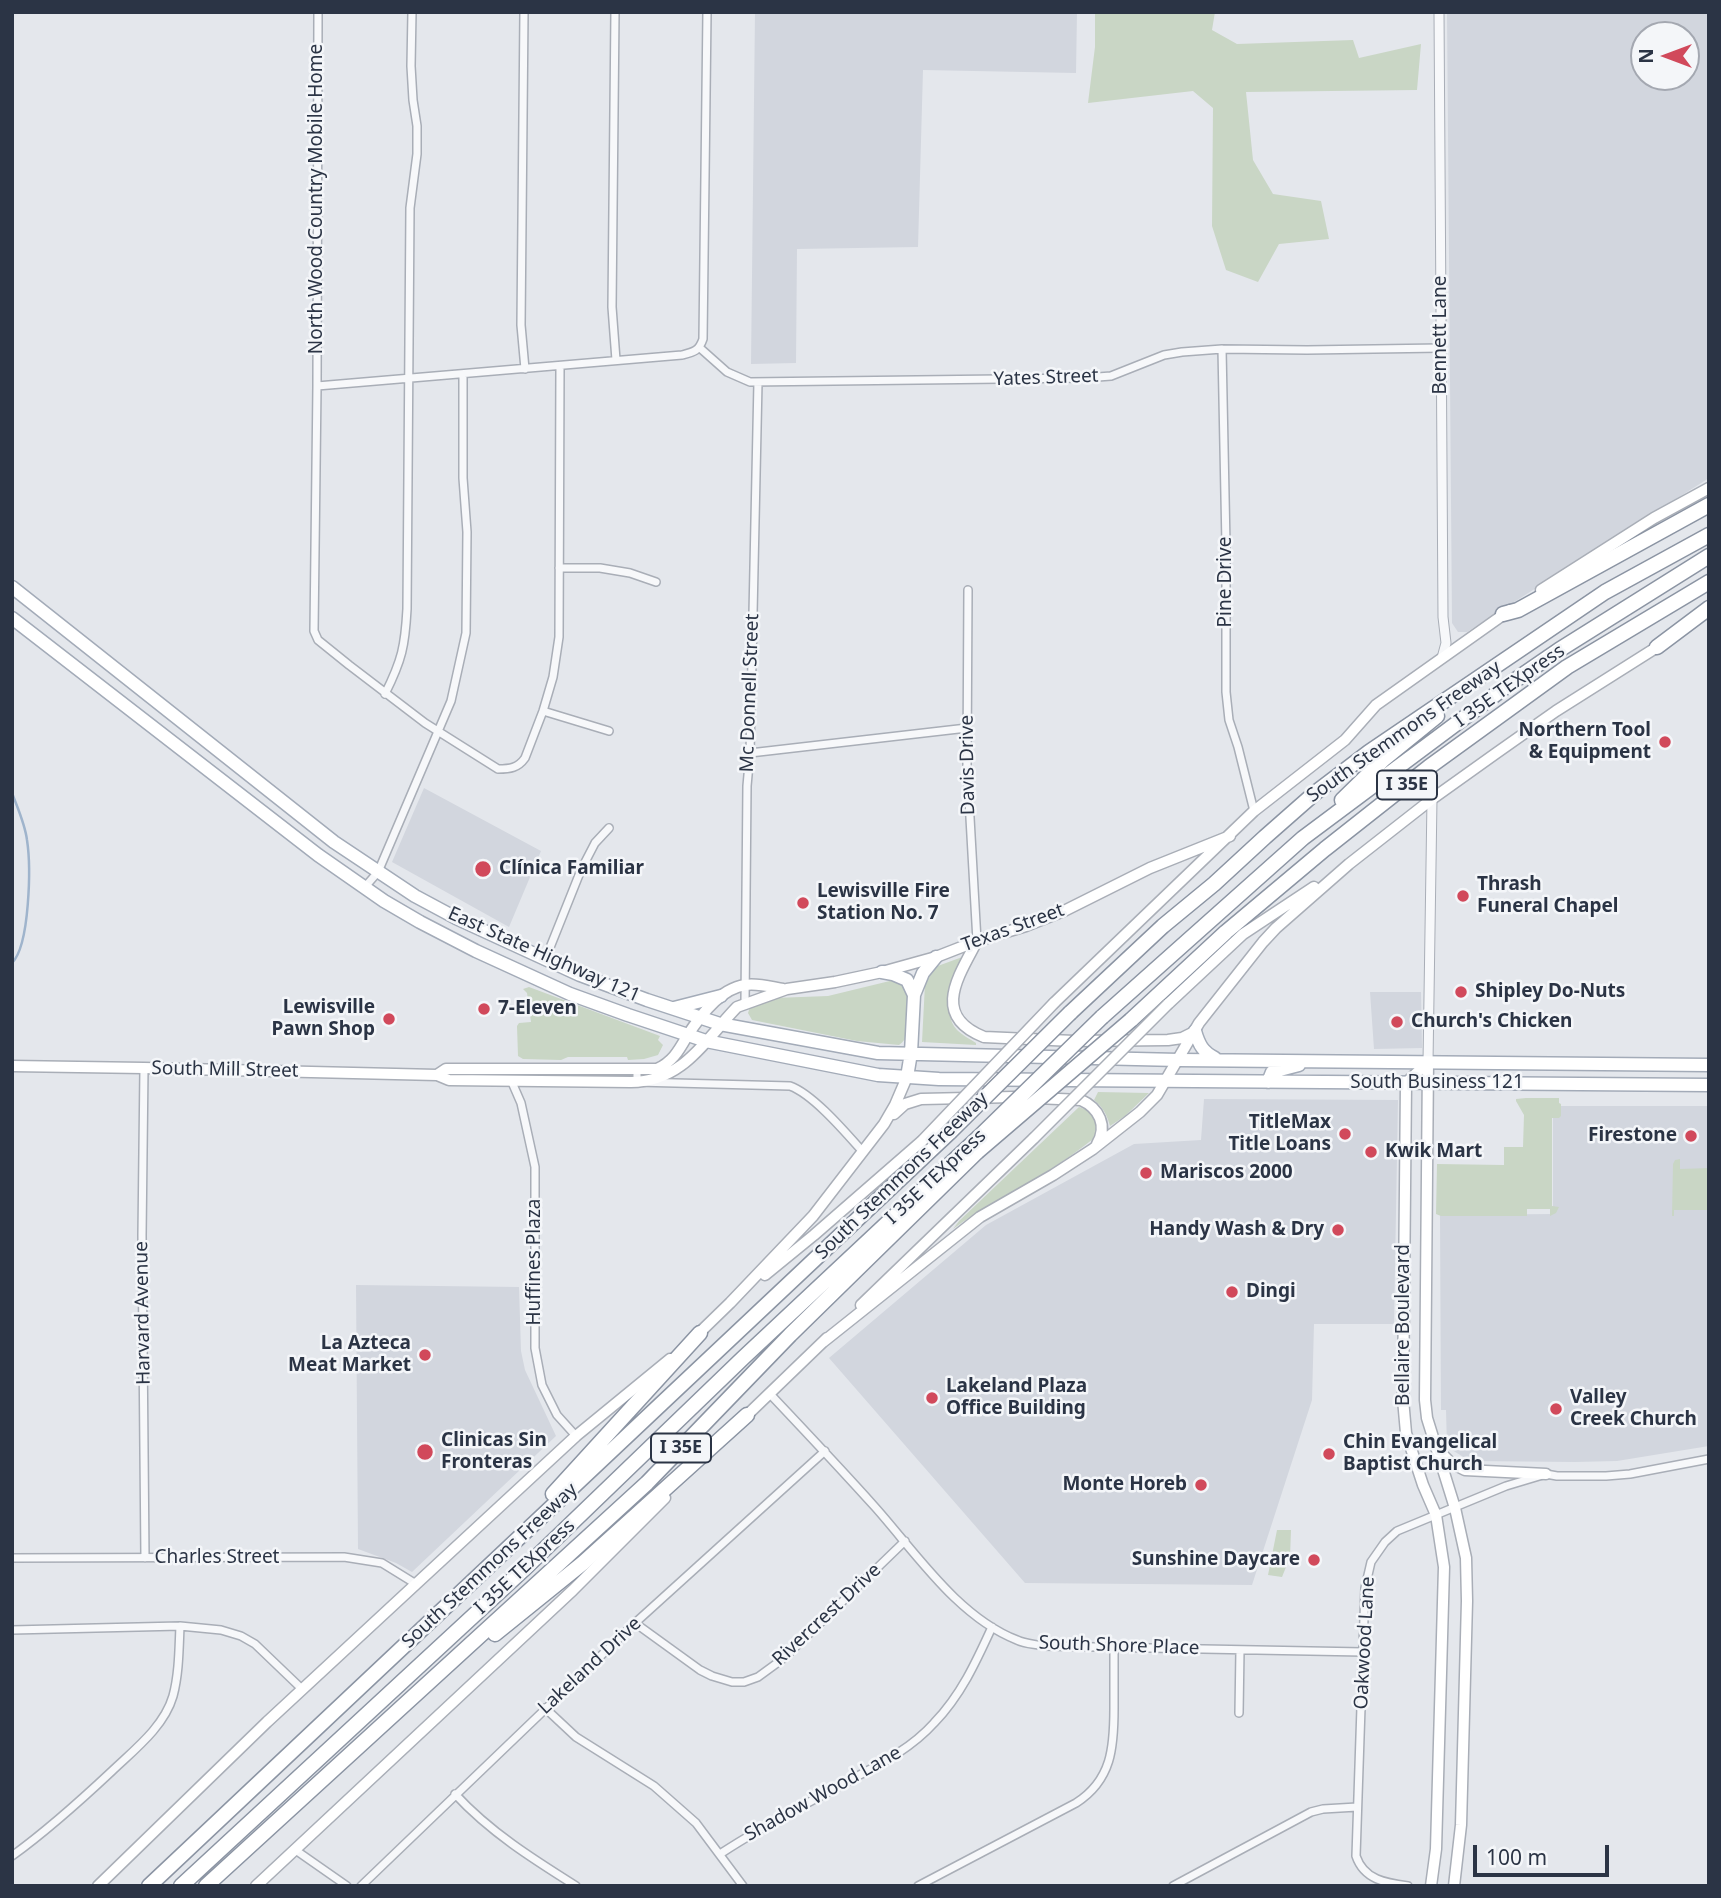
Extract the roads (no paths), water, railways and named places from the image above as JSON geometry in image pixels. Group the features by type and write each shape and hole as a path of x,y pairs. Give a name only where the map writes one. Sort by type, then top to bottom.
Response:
{"highway":[{"path":"1503,614 1518,610 1709,505"},
{"name":"South Stemmons Freeway","path":"149,1886 950,1132 1070,1013 1163,926 1315,793 1369,752 1605,592 1709,535"},
{"name":"I 35E TEXpress","path":"181,1886 977,1145 1102,1017 1303,838 1508,685 1569,643 1709,555"},
{"name":"South Stemmons Freeway","path":"206,1886 647,1483 977,1145 1131,1020 1226,932 1325,849 1429,767 1567,667 1709,582"},
{"path":"1657,647 1709,608"},
{"path":"1303,838 1384,759 1508,658"},
{"path":"467,1588 700,1333"},
{"path":"611,1484 760,1349 790,1335"},
{"path":"375,1733 583,1563 747,1415"},
{"path":"142,1886 214,1825"}],"main road":[{"name":"South Stemmons Freeway","path":"730,1304 922,1141 1054,1003 1254,811 1345,740 1376,705 1503,614 1654,518 1709,488"},
{"name":"East State Highway 121","path":"12,587 334,842 378,872 456,918 612,988 720,1024 878,1053 1179,1060"},
{"path":"12,616 25,597"},
{"path":"823,1342 980,1217 1093,1149 1140,1112 1157,1095 1195,1031 1263,942 1349,864 1432,799 1556,711 1709,614"},
{"name":"East State Highway 121","path":"12,616 84,676 364,888 420,922 570,994 706,1041 878,1075 939,1079 1166,1082"},
{"path":"84,676 103,659"},
{"path":"225,784 239,765"},
{"name":"Texas Street","path":"720,1024 737,1007 787,989 882,972 936,957 1026,926 1064,911 1150,868 1230,836"},
{"path":"256,1886 573,1590 747,1415 1034,1138 1168,1004 1243,934 1349,864"},
{"path":"977,941 960,973 952,998 957,1018 971,1032 984,1037 1168,1040 1182,1038 1195,1031"},
{"path":"907,1077 914,995 923,973 936,957"},
{"path":"882,972 907,980 914,995"},
{"name":"Texas Street","path":"701,1017 721,996 746,985 787,989"},
{"path":"673,1008 721,996"},
{"name":"South Mill Street","path":"511,1074 657,1069 667,1065 676,1055 701,1017"},
{"name":"South Mill Street","path":"12,1066 437,1075 446,1069 637,1082 653,1080 676,1070 720,1024"},
{"path":"1195,1031 1205,1053 1219,1060"},
{"name":"South Business 121","path":"1179,1060 1708,1065"},
{"path":"1268,1082 1272,1072 1312,1060"},
{"path":"1406,1083 1429,1062"},
{"name":"Bellaire Boulevard","path":"1429,1062 1425,1400 1427,1418 1455,1508 1466,1558 1461,1825 1454,1886"},
{"path":"1708,1065 1708,1085"},
{"name":"South Stemmons Freeway","path":"98,1886 268,1722 576,1436 700,1333 730,1304 813,1216 863,1152 884,1124 907,1077"},
{"name":"South Business 121","path":"1166,1082 1708,1085"},
{"name":"Bellaire Boulevard","path":"1406,1083 1403,1399 1406,1433 1436,1515 1442,1553 1444,1594 1436,1849 1432,1886"},
{"path":"884,1124 905,1104 921,1099 1014,1097 1081,1100 1095,1109 1101,1122 1102,1136 1093,1149"},
{"path":"1403,1328 1426,1329"},
{"path":"1435,1447 1451,1463 1465,1470 1546,1474"}],"street":[{"name":"North Wood Country Mobile Home","path":"318,12 314,631 318,640 385,694 498,769 512,769 525,758 544,712 553,677 559,637 560,366"},
{"path":"385,694 397,669 405,640 410,208 417,154 411,66 412,12"},
{"path":"524,12 521,325 525,369"},
{"path":"615,12 612,307 617,360"},
{"path":"317,386 696,352 703,339 707,12"},
{"name":"Bennett Lane","path":"1439,12 1443,607 1446,643 1442,658"},
{"name":"Yates Street","path":"700,348 727,372 750,382 1085,378 1111,376 1173,354 1222,349 1441,348"},
{"name":"Pine Drive","path":"1222,349 1226,692 1229,720 1254,811"},
{"path":"364,888 378,872 451,701 466,633 467,532 463,478 463,374"},
{"name":"Mc Donnell Street","path":"745,1003 747,786 750,753 758,382"},
{"path":"559,568 600,568 630,573 656,582"},
{"name":"Davis Drive","path":"968,590 969,816 977,941"},
{"path":"544,712 609,731"},
{"path":"750,753 967,729"},
{"name":"Bellaire Boulevard","path":"1429,1062 1432,799"},
{"path":"545,960 581,870 595,843 609,828"},
{"name":"Harvard Avenue","path":"144,1068 142,1249 145,1558"},
{"path":"636,1070 637,1082"},
{"name":"Huffines Plaza","path":"511,1074 521,1103 534,1167 534,1348 542,1385 557,1415 576,1436"},
{"name":"South Mill Street","path":"637,1082 790,1086 812,1099 863,1152"},
{"name":"South Shore Place","path":"770,1394 967,1609 1018,1641 1043,1646 1363,1652"},
{"name":"Lakeland Drive","path":"360,1886 635,1623 825,1451"},
{"name":"Oakwood Lane","path":"1408,1886 1369,1876 1358,1863 1355,1848 1365,1588 1371,1562 1385,1542 1397,1531 1506,1486 1546,1474 1630,1474 1709,1459"},
{"name":"Rivercrest Drive","path":"635,1623 700,1670 732,1682 744,1682 758,1677 784,1658 905,1541"},
{"name":"Charles Street","path":"12,1558 344,1557 382,1563 416,1584"},
{"path":"12,1856 80,1801 144,1741 154,1728 172,1698 180,1626"},
{"path":"12,1630 180,1626 213,1629 241,1636 255,1644 303,1690"},
{"name":"Shadow Wood Lane","path":"720,1854 752,1832 884,1762 918,1739 968,1679 992,1627"},
{"path":"918,1886 1076,1803 1094,1789 1106,1769 1112,1749 1114,1648"},
{"path":"1239,1713 1240,1650"},
{"path":"545,1708 576,1737 654,1786 696,1823 743,1886"},
{"path":"455,1794 494,1830 576,1886"},
{"path":"1172,1886 1311,1812 1357,1807"},
{"path":"294,1849 347,1886"}],"waterway":[{"path":"12,793 26,834 29,868 26,923 18,954 12,963"}],"place":[{"name":"Northern Tool & Equipment","path":"1665,742"},
{"name":"Clínica Familiar","path":"483,869"},
{"name":"Thrash Funeral Chapel","path":"1463,896"},
{"name":"Lewisville Fire Station No. 7","path":"803,903"},
{"name":"Shipley Do-Nuts","path":"1461,992"},
{"name":"7-Eleven","path":"484,1009"},
{"name":"Lewisville Pawn Shop","path":"389,1019"},
{"name":"Church's Chicken","path":"1397,1022"},
{"name":"TitleMax Title Loans","path":"1345,1134"},
{"name":"Firestone","path":"1691,1136"},
{"name":"Kwik Mart","path":"1371,1152"},
{"name":"Mariscos 2000","path":"1146,1173"},
{"name":"Handy Wash & Dry","path":"1338,1230"},
{"name":"Dingi","path":"1232,1292"},
{"name":"La Azteca Meat Market","path":"425,1355"},
{"name":"Lakeland Plaza Office Building","path":"932,1398"},
{"name":"Valley Creek Church","path":"1556,1409"},
{"name":"Clinicas Sin Fronteras","path":"425,1452"},
{"name":"Chin Evangelical Baptist Church","path":"1329,1454"},
{"name":"Monte Horeb","path":"1201,1485"},
{"name":"Sunshine Daycare","path":"1314,1560"}]}
